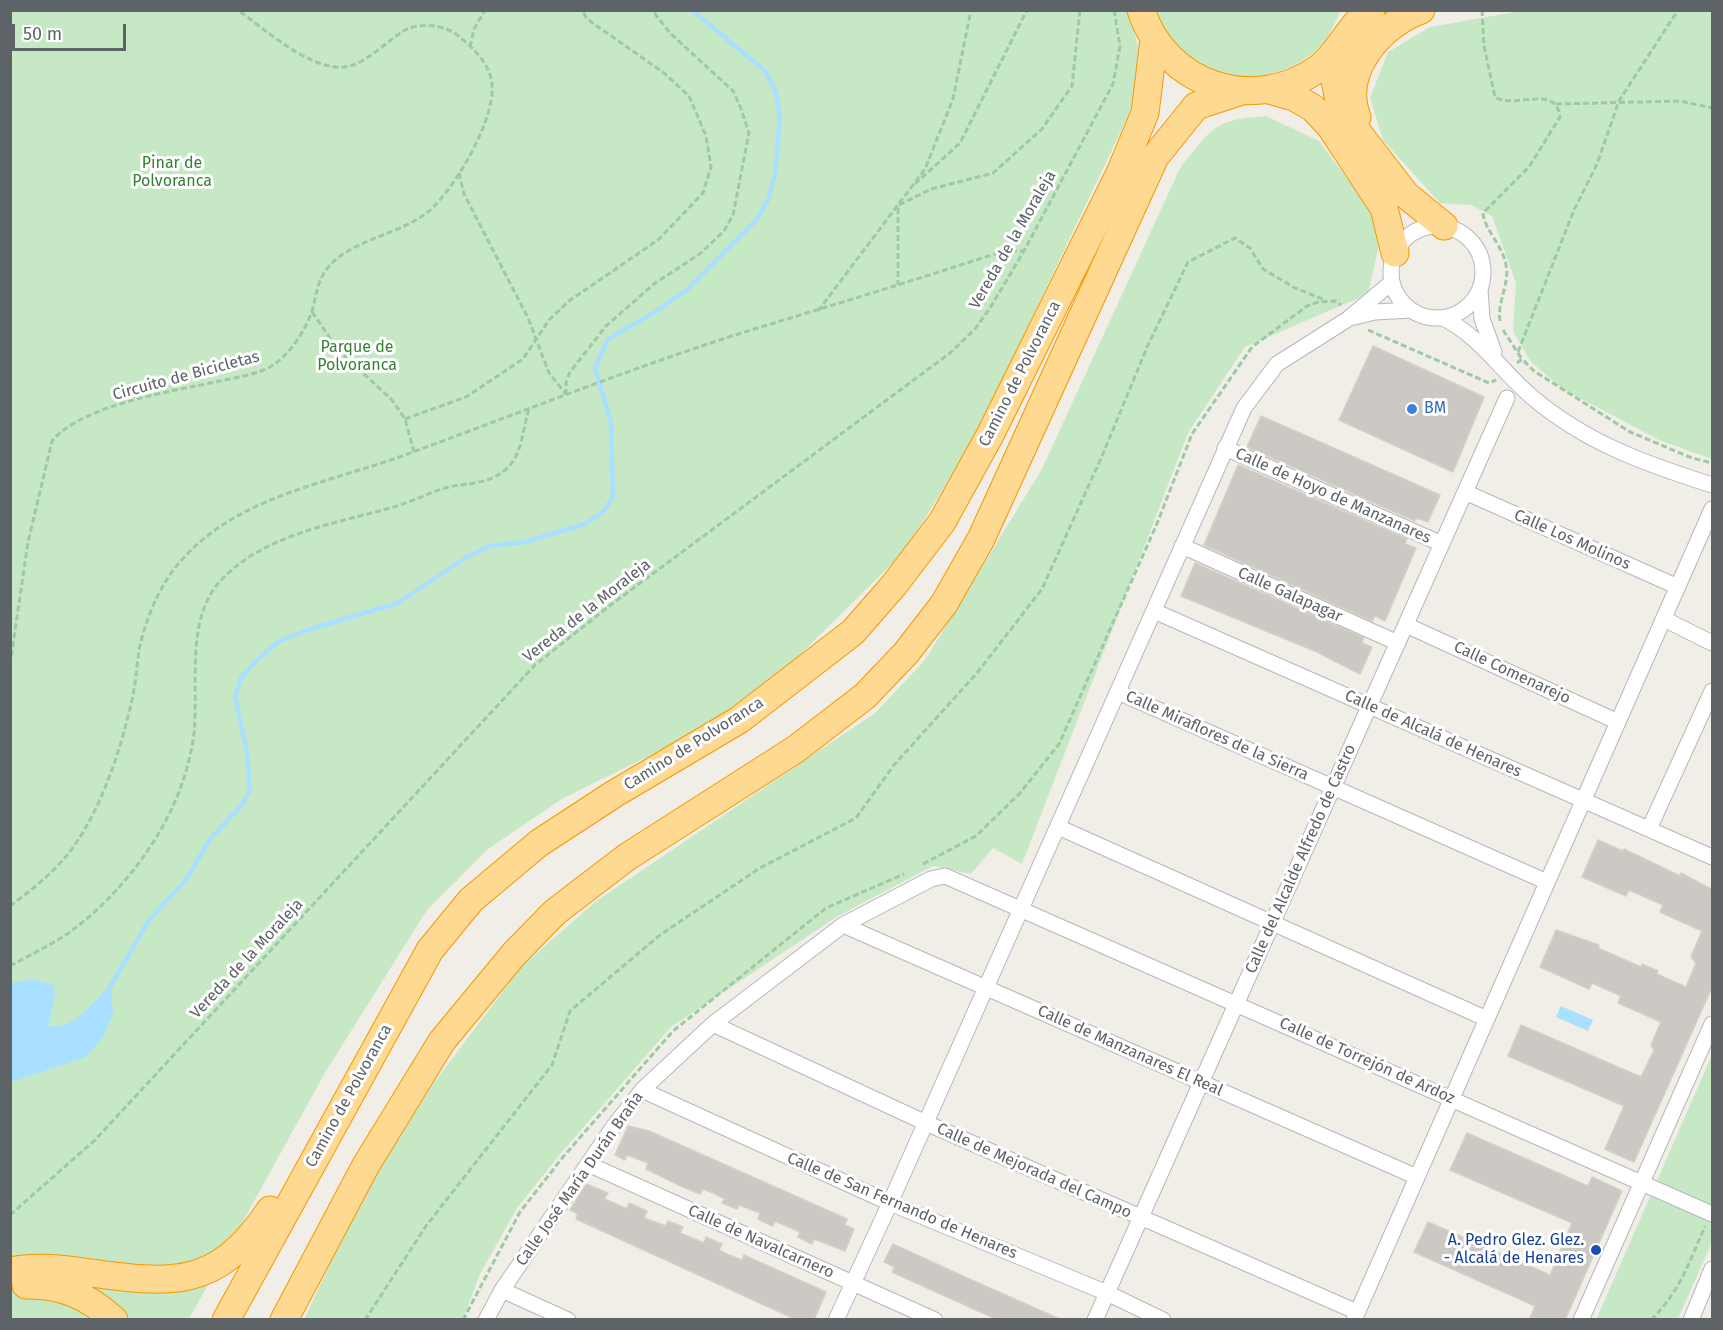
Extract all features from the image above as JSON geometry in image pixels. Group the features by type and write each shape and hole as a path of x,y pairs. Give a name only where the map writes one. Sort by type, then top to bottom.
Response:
{"highway":[{"path":"1141,10 1154,40 1176,66 1206,84 1239,92 1269,90 1296,82 1320,67 1348,30 1371,10"},
{"path":"1376,156 1356,113 1353,87 1359,63 1381,37 1407,15 1421,10"},
{"path":"1348,30 1334,75 1339,101 1406,195 1444,226"},
{"name":"Camino de Polvoranca","path":"226,1320 430,950 471,900 539,843 614,794 739,720 853,632 894,585 942,522 990,435 1120,173 1145,113 1154,40"},
{"path":"1269,90 1294,97 1313,108 1330,126 1384,208 1395,253"},
{"name":"Camino de Polvoranca","path":"288,1314 366,1165 442,1041 514,954 555,912 627,857 796,749 865,696 906,653 944,604 991,518 1155,157 1196,106 1239,92"},
{"path":"10,1270 33,1267 63,1269 159,1280 195,1276 228,1259 260,1226 275,1203 393,988 430,950"},
{"path":"10,1289 44,1285 61,1287 90,1301 114,1320"}],"street":[{"path":"1480,289 1466,308 1443,318 1432,318 1411,310 1402,303 1392,282 1391,267 1395,253 1403,241 1415,231 1429,226 1444,226 1463,234 1477,249 1483,275 1480,289 1482,319 1490,346 1506,372"},
{"path":"836,1320 926,1124 1244,408 1277,364 1348,319 1392,282"},
{"path":"1348,319 1375,312 1411,310"},
{"path":"1443,318 1464,328 1506,372 1553,415 1643,463 1713,484"},
{"name":"Calle del Alcalde Alfredo de Castro","path":"1095,1320 1507,398"},
{"name":"Calle de Hoyo de Manzanares","path":"1225,448 1442,544"},
{"name":"Calle Los Molinos","path":"1465,492 1678,587"},
{"path":"1355,1316 1713,509"},
{"name":"Calle Galapagar","path":"1182,546 1398,643"},
{"name":"Calle de Alcalá de Henares","path":"1154,611 1713,857"},
{"path":"1664,620 1713,643"},
{"name":"Calle Comenarejo","path":"1406,625 1618,722"},
{"path":"1649,830 1713,691"},
{"name":"Calle Miraflores de la Sierra","path":"1118,692 1547,882"},
{"path":"1058,827 1487,1019"},
{"name":"Calle José María Durán Braña","path":"486,1320 502,1290 588,1164 642,1090 712,1024 843,926 940,876 950,876 1022,907"},
{"name":"Calle de Torrejón de Ardoz","path":"1022,907 1451,1100 1712,1213"},
{"name":"Calle de Manzanares El Real","path":"843,926 1416,1177"},
{"name":"Calle de Mejorada del Campo","path":"712,1024 926,1124 1142,1218 1355,1316"},
{"path":"1581,1320 1713,1024"},
{"name":"Calle de San Fernando de Henares","path":"642,1090 890,1203 1107,1293 1163,1320"},
{"name":"Calle de Navalcarnero","path":"588,1164 935,1320"},
{"path":"1691,1320 1713,1269"},
{"path":"502,1290 568,1320"}],"path":[{"name":"Circuito de Bicicletas","path":"10,664 30,532 52,441 63,428 81,418 158,394 264,369 276,363 293,346 312,312 318,285 332,263 361,245 406,226 429,211 459,173 487,116 492,81 484,60 461,38 442,27 416,26 393,37 351,66 330,68 295,50 238,10"},
{"path":"470,47 474,29 485,10"},
{"path":"405,419 466,397 523,359 549,320 568,301 658,240 703,193 711,167 706,136 689,96 664,73 587,19 582,10"},
{"path":"566,395 566,382 570,372 606,326 654,284 701,253 724,231 733,215 749,133 740,105 733,91 670,33 652,10"},
{"path":"818,311 925,169 953,99 971,10"},
{"path":"910,190 960,143 1027,10"},
{"path":"898,206 931,189 993,173 1042,129 1072,86 1080,10"},
{"name":"Vereda de la Moraleja","path":"10,1215 95,1140 535,665 617,600 950,353 975,329 1024,251 1113,84 1120,46 1114,10"},
{"path":"1482,10 1490,81 1496,97 1506,101 1547,99 1556,105 1619,101 1680,101 1713,108"},
{"path":"1518,352 1574,210 1597,164 1619,101 1678,10"},
{"path":"1556,105 1560,117 1543,147 1529,167 1483,213 1506,264 1507,284 1499,317 1501,327 1522,359 1534,371 1608,421 1645,439 1713,463"},
{"path":"459,173 465,194 528,318 535,342 549,373 566,395"},
{"path":"898,206 898,285"},
{"path":"365,1320 426,1226 552,1065 570,1011 660,935 760,868 856,818 894,765 984,663 1042,589 1102,456 1148,345 1188,262 1234,238 1250,248 1263,269 1295,288 1328,301"},
{"path":"10,906 66,856 109,778 134,693 145,629 152,608 175,567 192,548 213,532 259,504 288,492 369,469 580,389 764,326 1004,251 1024,251"},
{"path":"916,868 976,836 1020,793 1059,744 1156,526 1192,434 1252,346 1307,306 1318,302 1335,301 1341,306 1355,333 1364,328 1489,383 1522,359"},
{"path":"312,312 339,351 392,400 405,419 414,452"},
{"path":"10,966 70,932 113,893 145,855 169,814 183,777 194,735 196,645 202,615 210,595 224,577 249,557 290,536 391,508 458,485 476,485 491,479 506,470 521,449 529,409"},
{"path":"463,1320 520,1212 615,1095 673,1031 826,908 906,873"},
{"path":"1651,1320 1667,1304 1684,1278 1712,1213"}],"green space":[{"name":"Parque de Polvoranca","path":"1129,10 1140,55 1130,112 977,433 906,550 767,687 681,740 562,799 488,849 427,910 326,1071 189,1319 11,1319 10,11"},
{"path":"1526,10 1712,11 1712,459 1659,440 1563,389 1531,362 1513,331 1516,283 1492,216 1471,205 1440,203 1383,140 1370,98 1388,52 1430,27"},
{"path":"1155,11 1341,11 1326,39 1309,56 1288,68 1266,75 1243,77 1220,73 1198,65 1179,51 1163,32"},
{"path":"1266,116 1319,141 1383,227 1368,294 1245,347 1188,433 1022,864 993,848 971,874 933,866 838,916 671,1027 561,1153 517,1208 480,1274 463,1319 304,1320 360,1199 433,1084 522,966 595,902 875,713 925,660 1042,469 1180,168 1215,128 1234,120"},
{"path":"1712,1055 1712,1242 1678,1319 1596,1320"}],"water":[{"path":"33,979 54,985 55,995 48,1026 58,1026 76,1019 111,985 113,1014 104,1036 86,1057 11,1082 11,983"},
{"path":"1561,1006 1593,1020 1588,1031 1556,1017"}],"building":[{"name":"BM","path":"1373,346 1484,397 1453,472 1339,420"},
{"path":"1261,416 1440,495 1428,522 1417,518 1415,521 1247,447"},
{"path":"1238,465 1407,539 1405,544 1416,548 1385,621 1375,616 1372,621 1204,545"},
{"path":"1195,563 1364,638 1362,643 1372,647 1360,674 1317,652 1181,596"},
{"path":"1598,840 1623,851 1624,849 1680,876 1681,873 1713,890 1713,985 1634,1162 1605,1149 1624,1106 1508,1056 1521,1025 1641,1077 1654,1050 1651,1045 1661,1022 1618,1003 1621,996 1592,983 1589,989 1540,967 1556,930 1599,945 1598,948 1641,967 1642,964 1658,971 1657,974 1686,987 1696,963 1691,957 1702,931 1660,912 1663,905 1629,890 1626,896 1582,877"},
{"path":"628,1126 649,1131 847,1219 845,1225 854,1229 845,1251 814,1239 812,1244 798,1237 800,1232 775,1221 773,1226 758,1219 760,1213 739,1205 737,1209 722,1203 725,1199 703,1189 700,1194 683,1187 646,1169 648,1163 627,1155 625,1160 615,1155"},
{"path":"1467,1133 1588,1186 1592,1177 1622,1191 1565,1320 1529,1320 1535,1306 1414,1252 1428,1222 1550,1275 1572,1223 1450,1170"},
{"path":"586,1184 608,1193 604,1199 627,1209 629,1203 647,1211 644,1218 666,1226 668,1221 683,1227 680,1233 704,1243 706,1237 722,1244 719,1250 729,1255 742,1260 744,1255 826,1292 814,1320 797,1320 576,1219 578,1214 570,1210"},
{"path":"893,1244 1062,1320 998,1320 892,1272 895,1267 884,1262"}],"waterway":[{"path":"109,989 149,920 185,881 211,838 241,806 250,791 247,752 235,697 241,678 256,661 278,642 307,630 398,603 467,557 489,546 525,542 585,524 603,512 613,497 611,423 595,368 608,339 657,311 689,288 756,220 768,200 775,174 780,119 776,92 765,71 692,10"}],"place":[{"name":"BM","path":"1412,409"},
{"name":"A. Pedro Glez. Glez. - Alcalá de Henares","path":"1596,1250"}],"park label":[{"name":"Pinar de Polvoranca","path":"172,173"}]}
